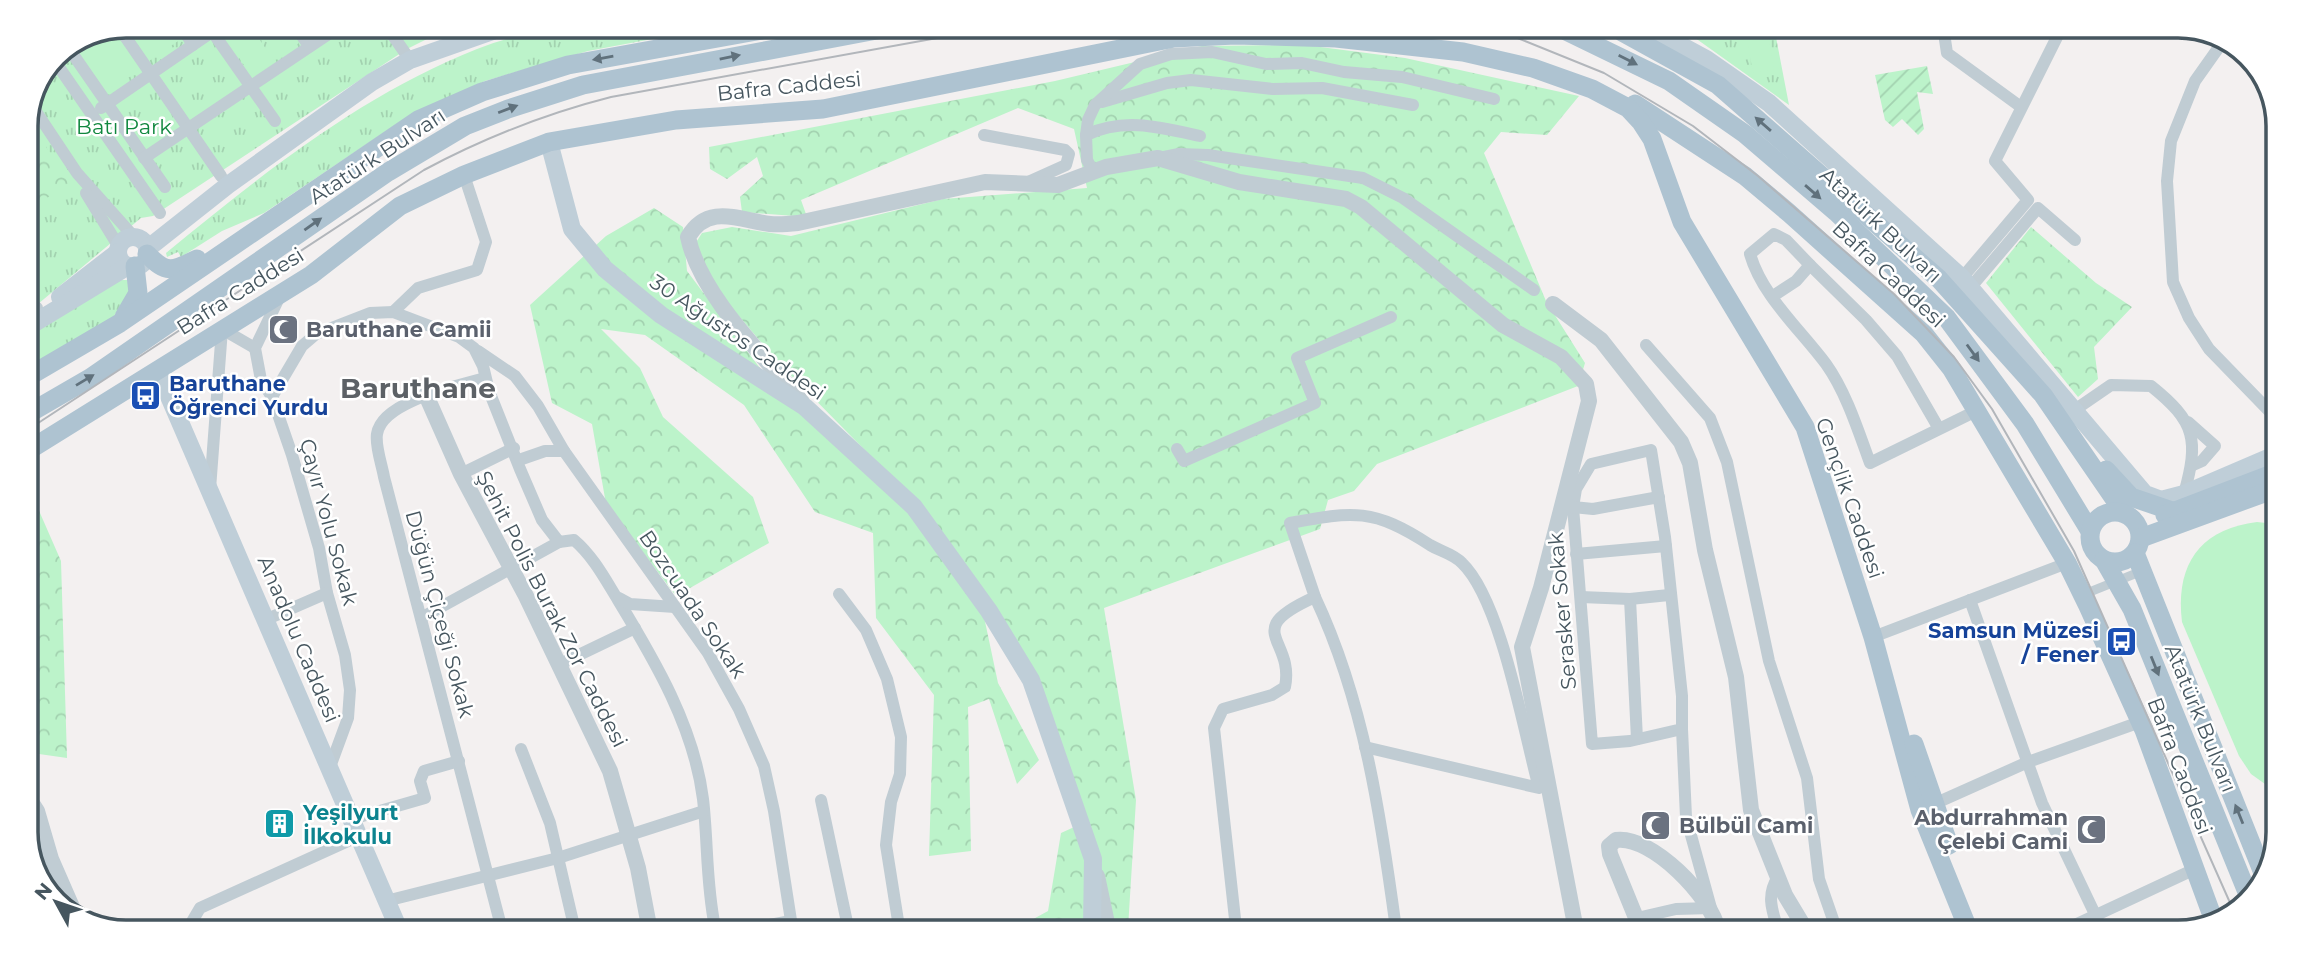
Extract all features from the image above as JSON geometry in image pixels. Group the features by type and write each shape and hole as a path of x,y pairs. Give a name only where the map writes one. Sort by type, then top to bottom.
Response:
{"main road":[{"path":"39,317 372,82 410,60 470,39"},
{"name":"Atatürk Bulvarı","path":"39,370 120,323 418,120 482,92 568,65 712,39"},
{"name":"Atatürk Bulvarı","path":"39,407 90,378 388,172 465,126 519,105 583,85 829,39"},
{"name":"Bafra Caddesi","path":"39,429 304,265 396,200 461,168 549,136 682,114 827,99 1126,39"},
{"name":"Bafra Caddesi","path":"39,444 281,295 400,206 464,174 549,142 676,120 823,109 1169,39"},
{"name":"Bafra Caddesi","path":"1345,39 1464,52 1572,81 1628,108"},
{"name":"Bafra Caddesi","path":"1429,39 1537,60 1616,92 1745,176 1924,334 1978,410 2067,563 2140,722 2211,913"},
{"name":"Atatürk Bulvarı","path":"1583,39 1669,80 1745,134 1836,212 1946,317 2025,424 2091,531 2092,548 2104,560 2132,609 2245,888"},
{"name":"Atatürk Bulvarı","path":"1635,39 1718,85 1939,279 2043,395 2136,540 2260,865"},
{"path":"1669,39 1706,59 1769,103 1966,283 2145,494 2180,503"},
{"name":"Gençlik Caddesi","path":"1628,108 1652,139 1682,222 1805,426 1934,804 1978,920"},
{"name":"Gençlik Caddesi","path":"1660,123 1672,177 1689,225 1810,422 1877,636 1920,810 1965,920"},
{"name":"30 Ağustos Caddesi","path":"549,142 572,229 605,269 661,315 805,407 914,507 989,611 1031,680 1093,859 1092,920"},
{"path":"133,253 159,267 175,270 261,227"},
{"path":"120,323 138,293 133,253"},
{"name":"Anadolu Caddesi","path":"158,371 395,920"},
{"path":"2043,395 2131,497 2180,503 2266,476"},
{"path":"2104,560 2121,562 2136,540 2180,503 2266,460"},
{"path":"2136,540 2266,492"},
{"path":"2091,531 2100,517 2107,513 2136,540"}],"street":[{"path":"127,39 221,176"},
{"path":"190,39 194,45"},
{"path":"92,114 201,39"},
{"path":"220,39 275,121"},
{"path":"304,39 309,47"},
{"path":"145,158 321,39"},
{"path":"395,39 410,60"},
{"path":"1945,39 1947,53 2021,107"},
{"path":"2056,39 1994,161 2033,204 2075,240"},
{"path":"2218,48 2195,81 2171,141 2167,181 2173,282 2189,318 2209,349 2266,408"},
{"path":"1094,173 1087,160 1086,135 1088,120 1095,105 1140,64 1192,51 1236,56 1266,64 1302,63 1345,72 1402,77 1475,92 1494,99"},
{"path":"74,56 165,187"},
{"path":"60,69 160,213"},
{"path":"1095,105 1142,89 1191,80 1273,89 1322,88 1413,106"},
{"path":"40,117 133,253"},
{"path":"1086,135 1105,126 1154,125 1199,136"},
{"path":"984,135 1033,147 1065,150 1069,154 1066,165 1022,185"},
{"path":"805,407 707,282 692,256 688,237 692,230 713,216 743,217 770,224 799,223 985,182 1058,185 1106,167 1179,154 1208,155 1363,178 1403,198 1534,290"},
{"path":"1158,158 1239,182 1322,194 1361,207 1503,325 1561,357 1586,384 1589,401 1541,588 1522,647 1574,920"},
{"path":"77,173 133,253"},
{"path":"272,397 302,346 316,334 370,313 393,312 418,288 477,271 486,242 464,174"},
{"path":"1966,283 2033,204"},
{"path":"1938,427 1897,356 1866,320 1786,240 1774,234 1750,254 1755,272 1828,366 1853,417 1870,463 1938,427 1978,410"},
{"path":"1773,296 1796,281 1810,265"},
{"path":"210,490 222,329 255,348 281,295"},
{"path":"1553,304 1601,340 1681,442 1690,463 1705,550 1736,677 1751,810 1778,877 1801,920"},
{"name":"Bozcuada Sokak","path":"393,312 459,337 515,376 538,406 564,451 714,664 739,709 764,766 774,811 790,920"},
{"path":"1177,449 1184,461 1315,403 1297,358 1391,317"},
{"path":"1646,345 1710,418 1727,462 1769,661 1807,778 1819,879 1834,920"},
{"name":"Çayır Yolu Sokak","path":"255,348 261,380 272,397 319,548 327,593 345,655 350,690 348,718 330,767"},
{"path":"474,348 542,520 559,542"},
{"name":"Düğün Çiçeği Sokak","path":"485,378 426,396 387,415 377,434 384,477 499,920"},
{"path":"2078,414 2079,407 2111,385 2151,386 2216,446 2202,461 2193,465"},
{"name":"Şehit Polis Burak Zor Caddesi","path":"426,396 461,474 560,664 610,771 629,835 648,920"},
{"path":"2180,503 2193,465 2188,422"},
{"name":"Serasker Sokak","path":"1637,739 1592,744 1573,507 1583,476 1591,464 1651,450 1659,497"},
{"path":"461,474 516,454 564,451"},
{"path":"1573,507 1592,509 1659,497 1682,696 1686,817 1715,920"},
{"path":"1365,747 1538,788 1504,651 1477,583 1462,562 1381,518 1349,512 1290,523 1315,597 1330,628 1365,747 1380,822 1395,920"},
{"path":"421,618 559,542 574,540 583,547 661,674 685,730 704,811 708,884 714,920"},
{"path":"2082,595 2116,581 2136,540"},
{"path":"1576,554 1666,546"},
{"path":"1877,636 2067,563"},
{"path":"265,620 327,593"},
{"path":"839,594 866,630 887,679 901,737 900,774 891,802 886,845 898,920"},
{"path":"1581,597 1630,599 1669,595"},
{"path":"615,596 630,604 675,607"},
{"path":"1235,920 1214,728 1223,709 1272,695 1285,687 1287,679 1275,632 1276,624 1285,611 1315,597"},
{"path":"1630,599 1637,739 1682,729"},
{"path":"1970,600 2042,803 2097,920"},
{"path":"560,664 635,628"},
{"path":"1934,804 2028,762 2140,722"},
{"path":"521,749 550,823 573,920"},
{"path":"193,920 200,908 356,827 425,798 420,782 424,771 458,761"},
{"path":"821,800 847,920"},
{"path":"386,901 558,858 704,811"},
{"path":"39,826 44,862"},
{"path":"1637,920 1609,846 1620,839 1630,841 1664,859 1687,879 1711,908"},
{"path":"1093,859 1106,920"},
{"path":"2086,920 2195,869"},
{"path":"1775,920 1770,900 1771,887 1778,877"},
{"path":"1649,920 1676,909 1711,908"}],"green space":[{"path":"120,39 139,68 105,91 79,53 93,45"},
{"name":"Batı Park","path":"127,39 427,39 407,49 153,216 141,218 39,303 39,121 48,88 57,73 83,50 109,40"},
{"path":"133,39 181,39 149,61"},
{"path":"226,39 259,39 275,62 252,77"},
{"path":"265,39 296,39 299,43 278,58"},
{"path":"508,39 652,39 588,51 485,81 401,121 264,213 222,231 181,257 178,252 167,257 166,253 239,194 353,113 434,68"},
{"path":"1696,39 1776,39 1789,105"},
{"path":"1747,39 1769,39 1774,70 1753,73"},
{"path":"1305,45 1405,58 1579,96 1547,135 1501,132 1484,153 1546,301 1585,363 1578,386 1377,464 1354,491 1328,500 1320,529 1104,608 1136,800 1128,920 1032,920 1048,911 1061,833 1083,823 1034,675 913,499 777,361 716,289 695,244 702,233 732,227 791,236 943,199 1087,188 1074,129 1018,108 801,200 807,217 742,212 740,197 763,176 757,157 727,179 710,169 709,147 1055,81 1202,46"},
{"path":"1927,66 1933,94 1917,92 1924,129 1918,135 1902,119 1893,127 1885,120 1875,75"},
{"path":"39,136 71,185 39,202"},
{"path":"654,208 683,227 687,271 781,396 906,509 983,612 998,683 1039,760 1017,784 989,699 968,707 971,851 929,856 934,695 876,618 873,533 815,512 744,405 645,335 601,329 640,368 663,417 753,497 769,543 676,596 606,504 592,424 552,403 530,305 606,236"},
{"path":"2031,227 2096,283 2132,307 2094,347 2098,379 2078,397 1986,283"},
{"path":"119,280 127,280 132,289 112,319 39,366 39,329"},
{"path":"39,511 61,561 67,758 39,754"},
{"path":"2266,523 2266,785 2251,774 2239,756 2182,622 2183,584 2187,568 2195,554 2206,542 2237,526"}],"tram line":[{"path":"39,422 424,170 492,137 538,119 611,97 932,39"},
{"path":"1520,39 1604,73 1693,126 1758,176 1894,294 1954,357 1992,409 2074,551 2230,903"}],"place":[{"name":"Baruthane Camii","path":"283,329"},
{"name":"Baruthane Öğrenci Yurdu","path":"146,395"},
{"name":"Samsun Müzesi / Fener","path":"2122,642"},
{"name":"Yeşilyurt İlkokulu","path":"280,824"},
{"name":"Bülbül Cami","path":"1656,825"},
{"name":"Abdurrahman Çelebi Cami","path":"2091,829"}],"district":[{"name":"Baruthane","path":"418,388"}]}
